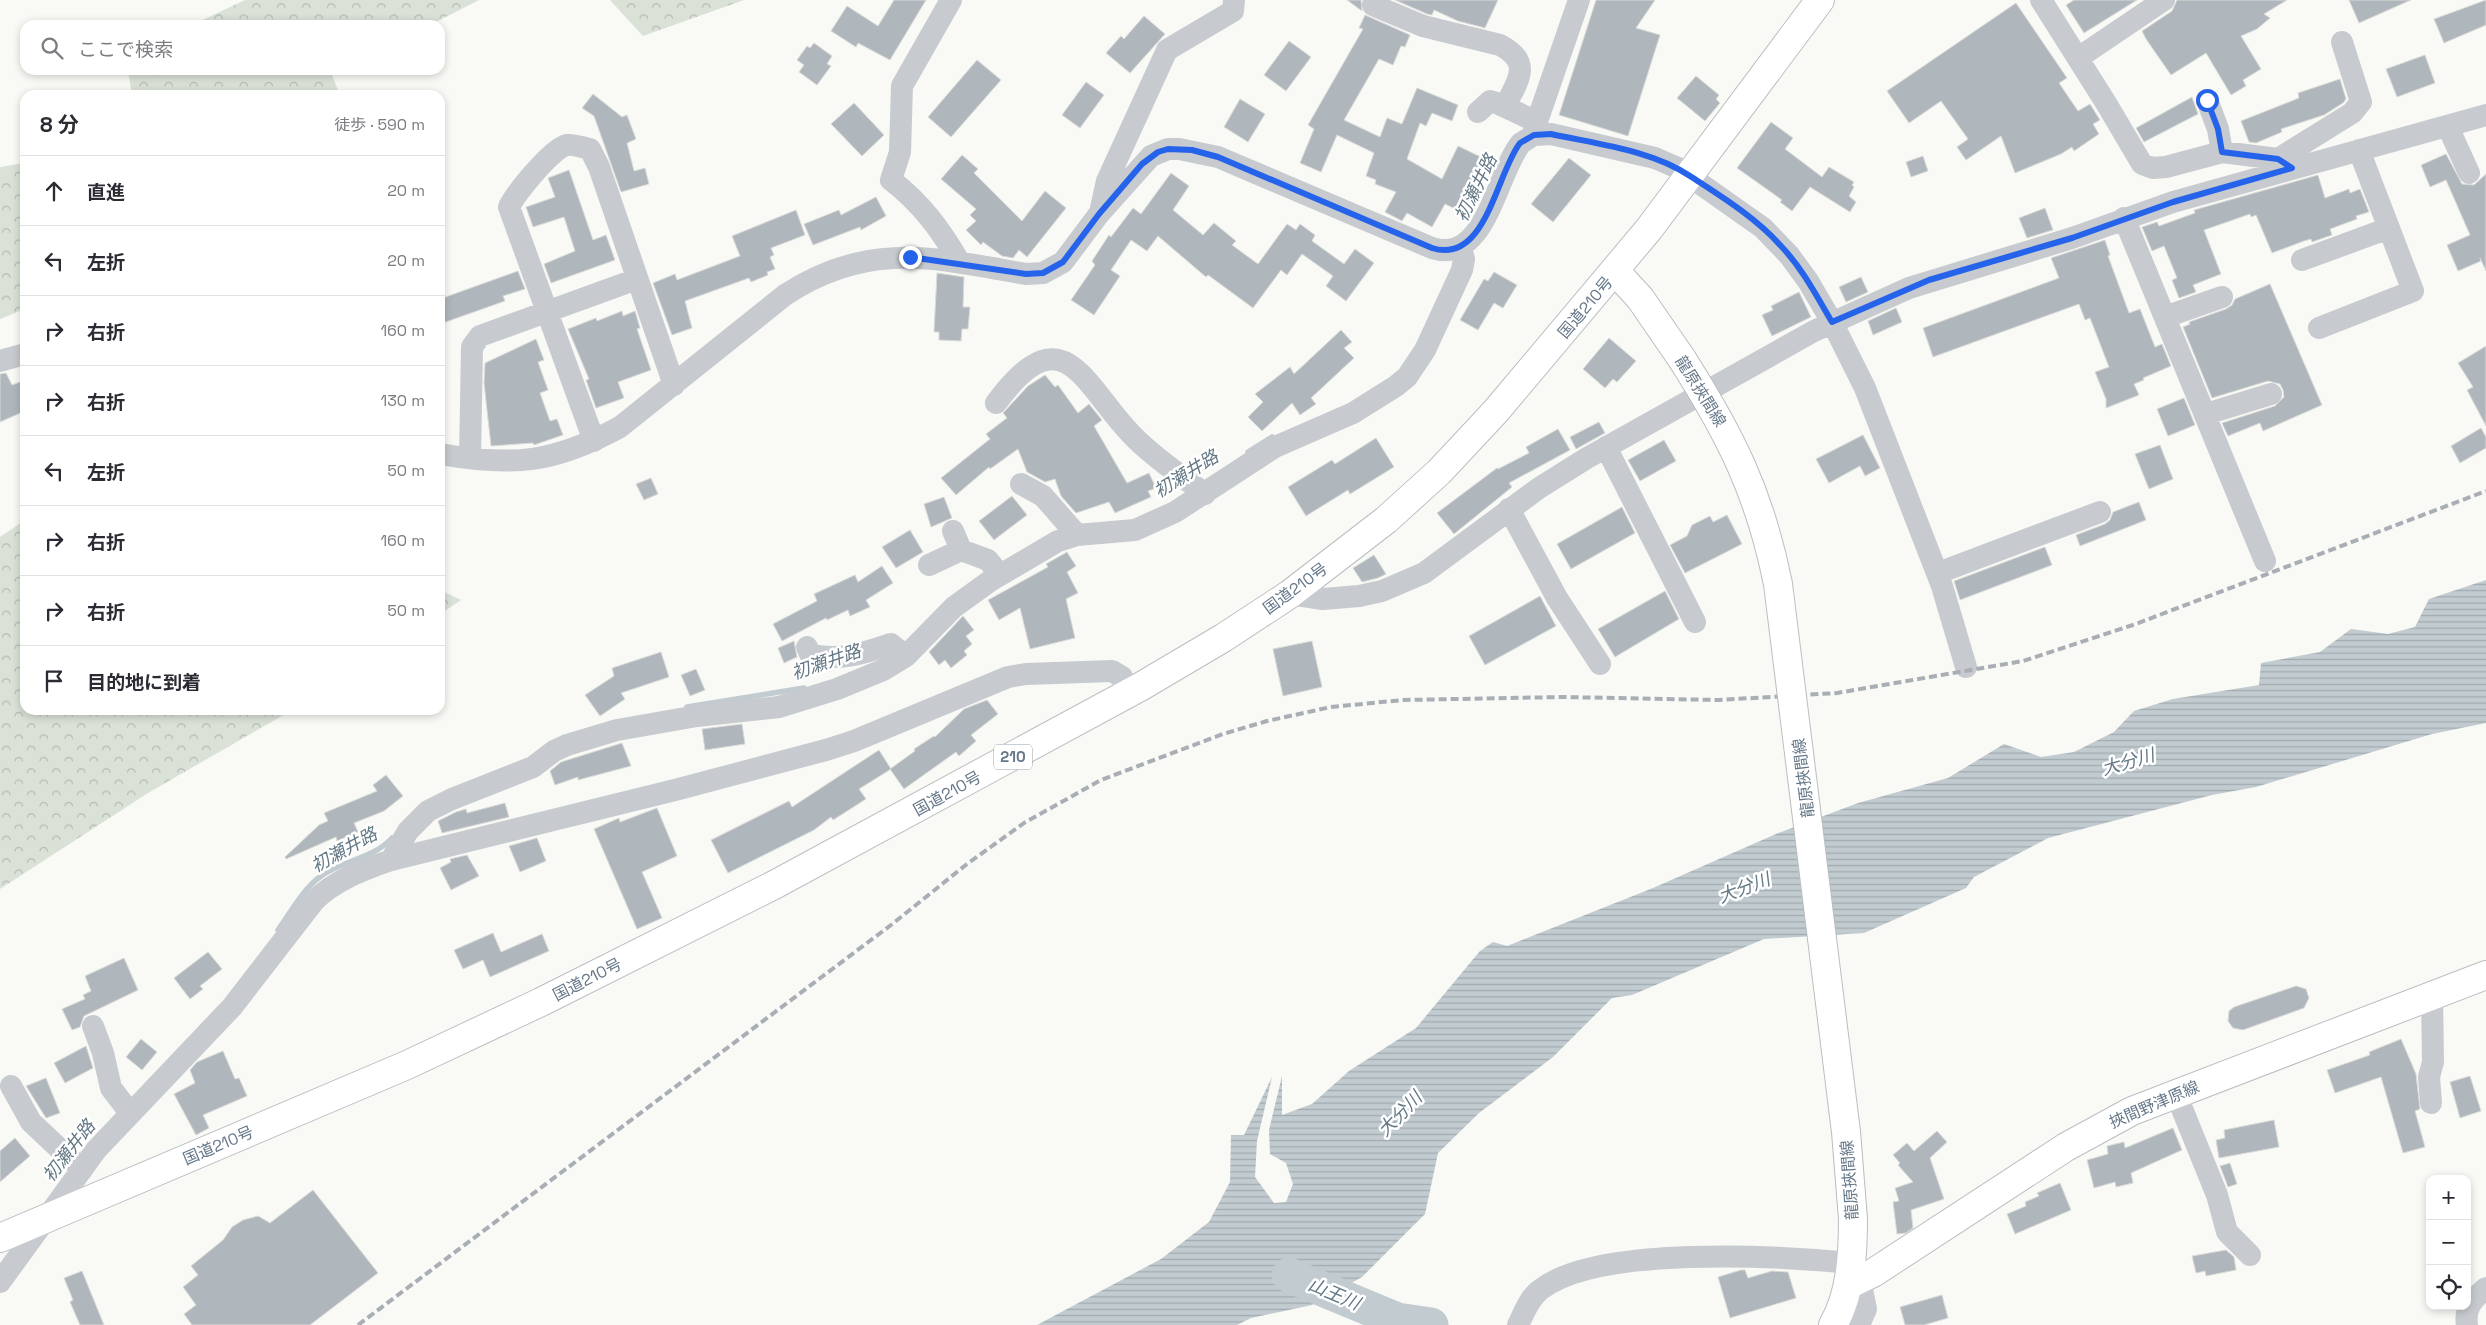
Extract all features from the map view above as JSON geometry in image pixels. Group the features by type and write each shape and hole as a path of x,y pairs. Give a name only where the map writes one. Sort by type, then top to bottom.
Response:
{"main road":[{"name":"国道210号","path":"0,1238 407,1065 541,1002 852,845 1130,692 1223,638 1290,594 1386,520 1446,465 1496,412 1614,271 1690,176 1820,0"},
{"name":"龍原挾間線","path":"1614,271 1640,298 1682,359 1726,431 1747,476 1766,531 1778,584 1844,1122 1853,1219 1853,1276 1833,1325"},
{"name":"挾間野津原線","path":"1853,1276 1906,1253 2085,1135 2132,1111 2486,975"}],"street":[{"path":"951,0 902,86 900,152 891,180 911,195 941,230 960,262"},
{"path":"1099,214 1107,181 1167,50 1234,11 1234,0"},
{"path":"445,455 506,463 555,456 594,441 620,427 778,300 817,276 844,266 881,258 923,257 1026,274 1043,273 1063,262 1099,214 1151,156 1168,149 1206,153 1232,162 1432,248 1448,252 1461,248 1482,223 1516,148 1534,129 1579,0"},
{"path":"2041,0 2142,164 2152,168 2166,167 2222,152 2285,164 2352,113 2361,102 2342,42"},
{"path":"2078,58 2164,0"},
{"path":"1373,5 1423,26 1500,45 1510,50 1516,56 1521,71 1519,79 1505,106"},
{"path":"2207,100 2218,129 2222,152"},
{"path":"1478,112 1490,101 1505,106 1534,129 1655,158 1678,168 1763,228 1782,246 1808,281 1832,322 1865,388 1938,573 1966,667"},
{"path":"1290,594 1333,599 1368,594 1390,588 1430,570 1539,488 1606,447 1832,322 1909,288 2072,238 2124,218 2246,180 2285,164 2359,150 2486,115"},
{"path":"2448,127 2469,173"},
{"path":"594,441 509,207 515,196 557,151 568,145 590,149 599,167 674,385"},
{"path":"2319,328 2414,291 2359,150"},
{"path":"2124,218 2265,561"},
{"path":"2302,260 2389,228"},
{"path":"391,860 408,831 428,811 452,799 533,766 554,751 567,745 618,730 697,716 769,708 798,702 861,679 906,656 944,615 1000,575 1058,541 1077,535 1135,530 1175,512 1275,447 1366,406 1407,377 1425,350 1462,270 1464,259 1461,248"},
{"path":"470,458 472,346 480,336 638,279"},
{"path":"2165,316 2222,297"},
{"path":"0,361 20,355"},
{"path":"996,403 1016,377 1032,365 1047,361 1067,363 1084,375 1135,438 1205,494"},
{"path":"2206,414 2271,394"},
{"path":"1606,447 1695,622"},
{"path":"1021,484 1043,496 1077,535"},
{"path":"1510,509 1557,598 1600,664"},
{"path":"1938,573 2100,512"},
{"path":"929,565 957,540 988,560 1000,575"},
{"path":"807,647 810,654 826,659 868,652 891,644 906,656"},
{"path":"0,1282 111,1133 232,1007 322,892 346,878 391,860 675,790 826,750 854,741 1008,677 1026,674 1112,671 1122,677 1130,692"},
{"path":"2431,1103 2429,1077 2433,1062 2432,996"},
{"path":"93,1026 103,1053 111,1088 130,1114"},
{"path":"11,1086 31,1122 82,1170"},
{"path":"2176,1094 2205,1164 2226,1232 2250,1256"},
{"path":"1522,1318 1533,1296 1549,1283 1563,1276 1611,1263 1696,1257 1853,1276 1867,1302 1859,1325"},
{"path":"2468,1325 2466,1310 2486,1288"}],"green space":[{"path":"245,0 479,0 440,20 203,20"},
{"path":"610,0 744,0 643,36"},
{"path":"129,75 332,75 338,90 131,90"},
{"path":"20,164 20,311 0,319 0,167"},
{"path":"20,523 20,715 283,715 148,793 0,889 0,537"},
{"path":"445,592 461,600 445,611"}],"water":[{"name":"大分川","path":"2486,580 2486,723 2432,734 2256,787 2212,795 2048,838 1974,877 1966,888 1864,933 1764,939 1632,995 1612,998 1553,1057 1479,1113 1438,1153 1425,1214 1362,1277 1312,1305 1251,1318 1237,1325 1037,1325 1161,1259 1209,1222 1230,1182 1231,1135 1244,1135 1272,1077 1257,1141 1255,1177 1274,1203 1286,1202 1293,1184 1286,1163 1270,1154 1269,1130 1282,1076 1282,1115 1312,1104 1349,1071 1416,1028 1480,951 1493,942 1507,946 1653,888 1776,834 1858,803 1948,778 2004,744 2041,757 2074,752 2114,732 2134,711 2173,699 2259,685 2261,663 2320,652 2351,629 2388,634 2415,627 2429,599"}],"building":[{"path":"894,0 926,0 890,60 858,43 856,47 831,31 847,6 878,26"},
{"path":"1347,0 1361,0 1362,11"},
{"path":"1395,0 1498,0 1485,28 1458,21 1434,10 1432,15 1427,14"},
{"path":"1596,0 1655,0 1636,28 1660,35 1628,136 1559,115"},
{"path":"2074,0 2137,0 2084,33 2066,5"},
{"path":"2177,0 2287,0 2264,14 2270,18 2257,29 2241,36 2261,69 2243,80 2246,86 2231,95 2206,53 2171,75 2142,31 2172,11"},
{"path":"2349,0 2411,0 2359,23"},
{"path":"2486,0 2486,25 2444,43 2434,19"},
{"path":"2016,3 2067,78 2059,83 2078,111 2090,104 2100,120 2093,124 2099,134 2074,151 2072,147 2061,154 2015,173 2001,136 1966,160 1957,147 1968,139 1941,101 1909,123 1887,91"},
{"path":"1365,15 1410,35 1405,47 1401,46 1393,65 1379,59 1344,120 1380,137 1387,118 1402,124 1417,88 1458,105 1452,121 1432,113 1426,126 1420,123 1407,159 1442,179 1458,146 1487,160 1462,212 1445,204 1432,227 1407,213 1402,221 1385,212 1396,192 1375,184 1376,180 1366,176 1374,153 1337,135 1321,172 1300,163 1314,129 1308,125 1363,29 1359,28"},
{"path":"1144,16 1165,34 1130,73 1106,53 1121,36 1124,39"},
{"path":"1289,41 1311,57 1286,91 1264,75"},
{"path":"814,43 832,56 827,64 831,66 817,85 799,72 804,65 797,60 807,46 810,48"},
{"path":"2425,55 2435,83 2397,97 2386,69"},
{"path":"977,60 1001,80 951,137 928,117"},
{"path":"1696,76 1719,95 1716,99 1720,103 1705,121 1677,98"},
{"path":"2340,79 2346,99 2343,103 2324,115 2281,129 2282,132 2256,143 2249,142 2241,121 2299,98 2298,93"},
{"path":"1086,82 1104,95 1080,128 1062,115"},
{"path":"593,94 622,117 627,115 636,139 627,143 634,171 645,168 649,184 621,192 594,116 582,108"},
{"path":"2192,97 2198,114 2144,142 2136,128"},
{"path":"1240,99 1265,114 1248,142 1224,127"},
{"path":"854,103 884,135 862,156 831,124"},
{"path":"1771,122 1793,138 1785,149 1822,177 1829,167 1854,182 1852,185 1854,187 1849,196 1856,202 1850,212 1810,187 1792,211 1780,202 1782,200 1737,168"},
{"path":"2446,154 2462,184 2474,185 2486,174 2486,271 2480,258 2481,261 2458,271 2447,245 2470,235 2446,180 2430,187 2421,165"},
{"path":"962,155 978,169 974,173 1022,221 1045,191 1066,208 1027,257 1019,250 1013,258 1002,256 983,242 981,245 966,230 976,221 970,215 976,209 941,179"},
{"path":"1923,156 1928,171 1911,177 1906,162"},
{"path":"1569,158 1591,175 1553,222 1531,204"},
{"path":"569,170 593,240 606,235 615,260 551,283 544,264 575,251 564,217 533,227 526,207 555,197 548,178"},
{"path":"1171,173 1189,186 1173,210 1203,235 1214,223 1236,241 1232,245 1258,264 1287,224 1296,230 1300,224 1315,235 1312,241 1344,264 1355,249 1374,263 1346,301 1326,286 1333,276 1302,254 1287,275 1281,270 1253,308 1208,275 1206,277 1158,236 1147,251 1131,240 1111,270 1120,276 1094,315 1071,300 1095,265 1092,261 1109,235 1111,237 1133,208 1141,214"},
{"path":"2318,175 2325,198 2349,189 2350,193 2360,189 2369,212 2356,216 2357,219 2330,229 2332,235 2312,242 2311,239 2304,241 2272,253 2256,215 2251,217 2250,214 2204,230 2221,274 2193,285 2196,292 2179,298 2172,280 2177,278 2164,246 2152,251 2142,227 2157,222 2159,226 2195,213 2194,210"},
{"path":"876,197 886,216 861,230 860,227 813,245 804,224 839,210 841,215"},
{"path":"2045,208 2053,230 2027,238 2019,218"},
{"path":"796,210 805,235 771,248 774,255 770,257 775,269 767,272 768,275 751,282 749,278 685,301 692,328 672,335 653,283 675,274 677,280 740,256 732,236"},
{"path":"2105,240 2110,255 2108,256 2129,313 2140,309 2155,347 2162,344 2171,366 2134,384 2139,395 2106,408 2106,399 2095,372 2109,367 2090,318 2085,320 2079,304 1933,357 1923,328 2059,278 2051,258"},
{"path":"518,271 525,289 503,296 505,301 445,322 445,297"},
{"path":"1494,272 1517,285 1503,308 1494,303 1478,330 1460,320 1484,279 1488,281"},
{"path":"937,273 964,277 963,307 970,307 968,329 962,329 961,341 939,340 939,332 934,332"},
{"path":"1861,277 1868,292 1846,302 1839,287"},
{"path":"2270,284 2322,405 2263,431 2260,423 2228,436 2222,423 2275,406 2284,397 2283,390 2280,384 2268,381 2212,398 2183,327 2190,324 2189,322 2226,309 2232,305 2235,299"},
{"path":"1799,292 1811,317 1772,336 1762,315 1773,310 1771,306"},
{"path":"1896,308 1902,322 1873,335 1868,321"},
{"path":"622,311 623,316 635,311 640,328 637,329 651,370 618,382 624,398 596,408 586,380 589,379 568,329 596,318 597,321"},
{"path":"1341,330 1352,342 1344,348 1354,358 1311,398 1316,404 1300,415 1292,403 1262,431 1248,417 1263,402 1255,394 1290,367 1294,374"},
{"path":"1609,338 1636,361 1617,382 1613,379 1605,388 1583,369"},
{"path":"536,339 544,360 538,362 548,390 540,393 550,421 557,419 563,435 534,445 533,443 491,446 484,383 485,363"},
{"path":"2486,346 2486,426 2467,390 2473,387 2458,363"},
{"path":"6,373 12,385 20,382 20,413 0,422 0,374"},
{"path":"1045,375 1055,387 1058,385 1078,413 1089,404 1102,420 1094,426 1127,483 1149,473 1156,488 1148,491 1151,497 1115,513 1109,502 1076,513 1061,496 1055,479 1045,482 1027,472 1018,449 990,469 989,467 956,495 941,478 990,439 986,434 1007,418 1003,413 1028,386"},
{"path":"2184,398 2195,425 2168,436 2157,409"},
{"path":"1599,422 1605,433 1576,449 1570,437"},
{"path":"2481,428 2486,437 2486,448 2460,463 2451,446"},
{"path":"1558,429 1570,450 1509,483 1512,487 1454,534 1437,513 1497,468 1529,453 1526,447"},
{"path":"1863,435 1880,468 1865,476 1860,466 1829,483 1816,459"},
{"path":"1376,438 1394,467 1350,494 1348,490 1306,516 1288,487 1332,460 1335,464"},
{"path":"1664,440 1676,461 1640,481 1628,460"},
{"path":"2160,445 2173,479 2149,489 2135,454"},
{"path":"651,478 658,494 644,500 636,484"},
{"path":"1012,496 1027,515 994,540 979,521"},
{"path":"944,497 952,518 931,527 924,504"},
{"path":"2139,502 2146,520 2080,546 2076,535 2105,524 2110,520 2113,512"},
{"path":"1622,507 1635,533 1571,569 1557,544"},
{"path":"1727,515 1742,544 1685,573 1670,545 1687,536 1692,525 1710,516 1713,522"},
{"path":"910,530 923,552 896,568 882,547"},
{"path":"2045,547 2052,565 1960,600 1954,581"},
{"path":"1067,552 1076,566 1067,572 1078,593 1066,599 1075,638 1030,649 1020,608 999,620 988,600 1048,567 1046,564"},
{"path":"1374,555 1386,574 1362,582 1353,568"},
{"path":"882,566 893,583 866,600 870,607 850,616 848,610 827,620 826,618 782,641 773,624 817,601 814,594 855,575 858,582"},
{"path":"1665,591 1679,619 1615,657 1598,629"},
{"path":"1540,596 1556,626 1485,665 1469,636"},
{"path":"963,616 974,630 966,636 972,644 964,651 967,655 951,668 945,660 939,665 929,652"},
{"path":"794,641 797,657 784,663 778,648"},
{"path":"1312,641 1322,687 1283,696 1273,649"},
{"path":"661,652 669,677 621,693 625,699 600,716 585,695 614,676 612,668"},
{"path":"696,669 705,690 690,696 681,675"},
{"path":"987,700 998,714 971,735 976,741 959,756 956,752 904,789 890,769 915,751 914,749 935,737 964,709"},
{"path":"742,724 745,744 705,750 702,729"},
{"path":"622,743 631,766 578,780 578,777 555,785 550,771 561,762"},
{"path":"879,750 891,769 859,789 866,799 833,820 831,817 814,830 728,873 711,840 789,801 792,807"},
{"path":"386,775 403,796 384,811 354,823 358,832 337,841 336,837 286,859 285,857 319,825 328,821 324,813 377,791 373,785"},
{"path":"505,803 509,817 442,833 438,821 456,812 466,809 467,813"},
{"path":"657,808 677,856 642,872 662,918 637,929 594,829 619,818 620,822"},
{"path":"537,838 546,861 520,872 509,846"},
{"path":"467,855 479,876 451,890 440,868 451,862 450,859"},
{"path":"493,933 501,952 542,934 549,951 490,977 483,960 463,969 454,950"},
{"path":"208,952 222,969 200,986 203,989 190,999 174,978"},
{"path":"124,958 138,990 84,1016 80,1027 72,1030 62,1009 85,999 83,995 91,991 85,976"},
{"path":"2296,986 2306,989 2309,998 2304,1008 2243,1030 2233,1028 2228,1021 2229,1011 2234,1007"},
{"path":"141,1039 157,1052 142,1070 126,1057"},
{"path":"2401,1039 2416,1074 2420,1109 2415,1111 2425,1147 2403,1153 2381,1077 2335,1093 2327,1070 2370,1055 2369,1052"},
{"path":"86,1046 93,1068 65,1083 54,1063"},
{"path":"223,1051 235,1079 239,1078 247,1096 203,1115 209,1128 196,1135 174,1094 195,1083 190,1070 197,1062"},
{"path":"2470,1076 2481,1111 2460,1118 2450,1082"},
{"path":"46,1078 60,1113 46,1118 26,1086"},
{"path":"2274,1120 2279,1147 2219,1158 2216,1140 2225,1138 2224,1130"},
{"path":"2173,1128 2182,1150 2131,1173 2133,1183 2116,1187 2115,1182 2094,1188 2087,1160 2108,1154 2107,1146 2124,1142 2125,1148"},
{"path":"1937,1131 1947,1142 1930,1158 1944,1199 1911,1210 1913,1228 1906,1233 1897,1234 1893,1202 1899,1201 1895,1188 1913,1182 1898,1165 1900,1163 1893,1155 1907,1143 1914,1151"},
{"path":"15,1138 30,1156 0,1182 0,1151"},
{"path":"2230,1163 2237,1184 2228,1187 2220,1166"},
{"path":"2060,1183 2071,1210 2015,1234 2007,1214 2026,1206 2025,1202 2039,1196 2037,1193"},
{"path":"313,1190 378,1273 310,1325 192,1325 184,1314 196,1305 183,1287 198,1275 191,1266 223,1240 232,1227 243,1220 258,1216 270,1223"},
{"path":"2226,1250 2234,1257 2236,1270 2206,1276 2205,1271 2196,1273 2192,1256"},
{"path":"1745,1270 1748,1278 1772,1271 1788,1272 1796,1298 1730,1318 1718,1277"},
{"path":"82,1271 104,1325 80,1325 70,1302 73,1300 64,1278"},
{"path":"1942,1295 1948,1318 1924,1325 1905,1325 1900,1307"}],"waterway":[{"name":"初瀬井路","path":"1248,452 1272,437"},
{"name":"初瀬井路","path":"687,707 804,688"},
{"name":"初瀬井路","path":"278,930 303,894 321,876 339,866 376,851 392,838"},
{"name":"山王川","path":"1289,1275 1397,1320 1431,1325"}],"railway":[{"path":"358,1325 891,925 967,864 1024,823 1101,780 1223,734 1267,721 1331,707 1403,700 1563,697 1719,700 1837,693 2023,661 2133,625 2486,491"}],"route":[{"path":"910,257 960,262 1026,274 1043,273 1063,262 1099,214 1142,164 1151,156 1168,149 1192,150 1232,162 1340,210 1432,248 1448,252 1461,248 1477,231 1520,143 1534,135 1544,133 1655,158 1678,168 1735,206 1782,246 1808,281 1832,322 1929,280 2072,238 2173,202 2292,168 2278,159 2222,152 2218,129 2207,100"}]}
